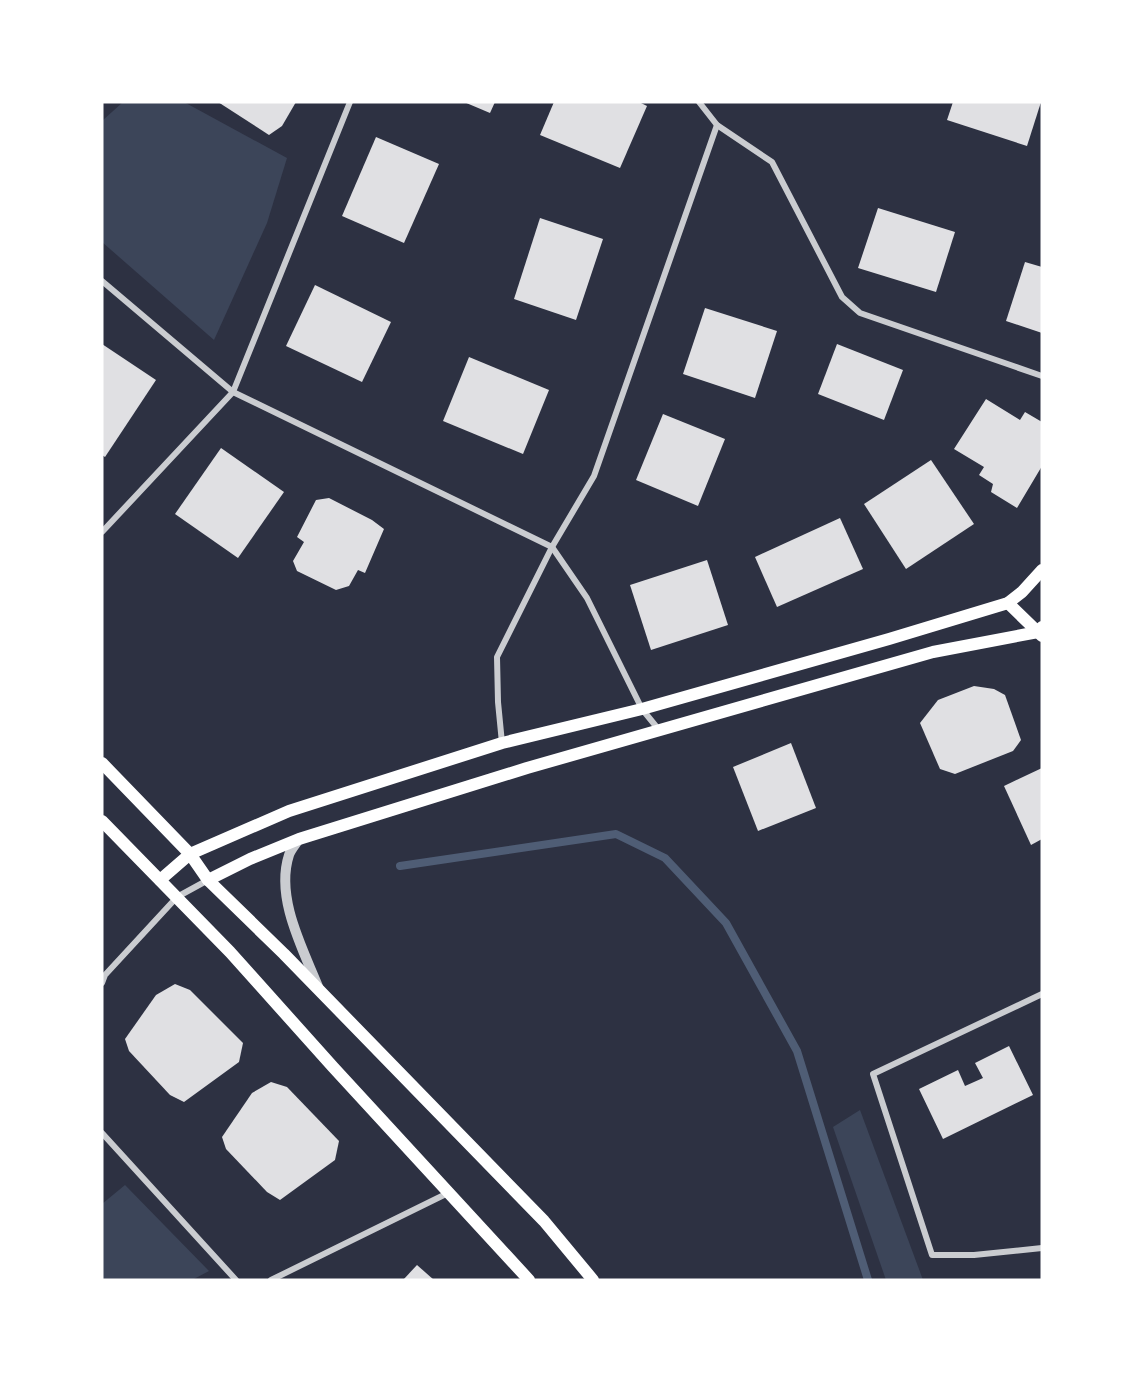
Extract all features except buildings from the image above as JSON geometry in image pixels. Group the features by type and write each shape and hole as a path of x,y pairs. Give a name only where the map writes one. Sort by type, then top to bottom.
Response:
{"main road":[{"path":"160,880 190,854 289,811 502,743 642,709 1008,603 1022,592 1042,570"},
{"path":"1008,603 1041,632"},
{"path":"208,880 250,859 299,839 527,768 933,652 1041,632"},
{"path":"102,763 190,854 208,880 544,1221 593,1280"},
{"path":"102,821 230,952 530,1280"}],"street":[{"path":"102,532 233,392 350,102"},
{"path":"699,102 717,125 772,162 842,297 860,313 1042,376"},
{"path":"502,743 497,657 552,547 594,476 717,125"},
{"path":"102,281 233,392 552,547 587,598 642,709 659,731"},
{"path":"299,839 289,854 285,894 297,934 320,992"},
{"path":"102,983 103,975 177,897 208,880"},
{"path":"1042,994 873,1074 932,1255 974,1255 1042,1248"},
{"path":"102,1133 236,1280"},
{"path":"271,1280 449,1192"}],"shaded area":[{"path":"123,102 184,102 287,158 267,223 214,340 102,242 102,121"},
{"path":"860,1110 923,1280 886,1280 833,1127"},
{"path":"125,1185 209,1271 192,1280 102,1280 102,1204"}],"waterway":[{"path":"400,866 616,834 665,858 726,923 797,1051 868,1280"}]}
